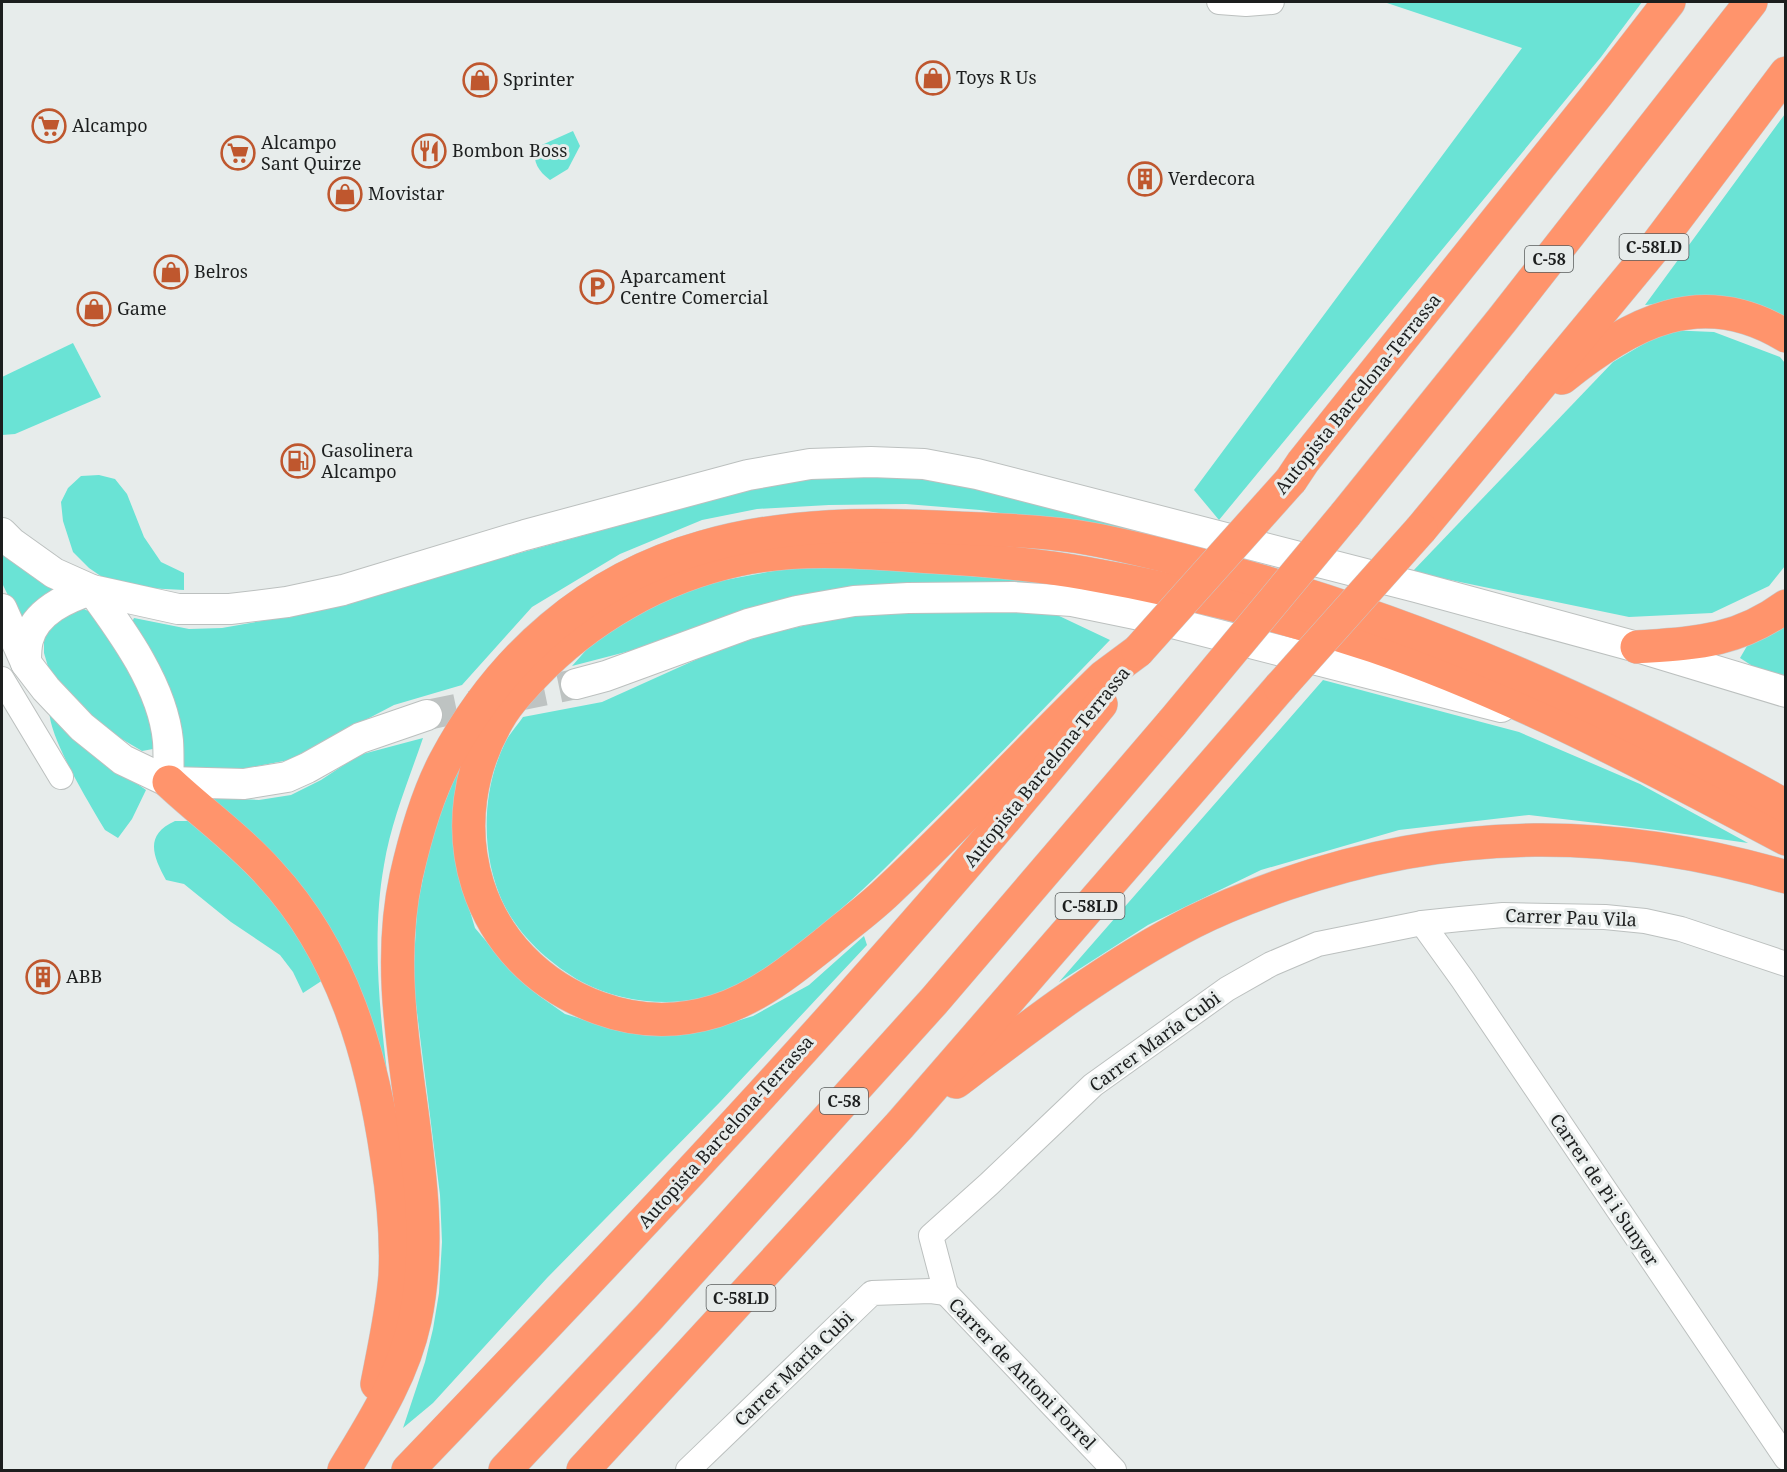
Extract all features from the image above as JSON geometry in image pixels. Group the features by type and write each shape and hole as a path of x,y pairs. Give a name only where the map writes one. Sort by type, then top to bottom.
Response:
{"highway":[{"name":"Autopista Barcelona-Terrassa","path":"408,1470 593,1277 888,955 1005,821 1121,668 1291,480 1669,2"},
{"name":"C-58","path":"505,1470 649,1317 934,1001 1172,723 1345,515 1751,2"},
{"name":"C-58LD","path":"583,1470 900,1125 1280,687 1421,529 1658,243 1785,73"},
{"path":"1516,414 1588,358 1618,338 1668,316 1702,311 1746,318 1785,336"},
{"path":"350,1460 383,1407 403,1361 414,1325 421,1286 423,1232 420,1187 397,983 398,938 405,882 420,820 443,763 475,712 510,665 550,628 594,594 666,558 709,545 834,525 921,526 1087,538 1160,554 1269,583 1382,619 1469,652 1577,698 1722,771 1785,806"},
{"path":"1121,668 887,893 780,979 749,998 714,1012 657,1021 614,1014 576,1000 539,975 510,945 487,912 478,889 468,840 468,815 478,765 505,708 550,658 616,608 651,590 694,573 741,559 794,553 853,552 969,559 1078,572 1120,579 1249,609 1374,646 1472,684 1628,756 1785,839"},
{"path":"1637,647 1682,644 1739,633 1765,622 1785,606"},
{"path":"169,782 270,873 293,902 338,975 366,1051 382,1125 391,1184 394,1276 377,1386 350,1460"},
{"path":"900,1125 1086,985 1162,939 1222,908 1317,873 1356,862 1443,846 1535,839 1582,840 1632,844 1714,858 1785,877"}],"street":[{"path":"1219,2 1246,4 1272,2"},
{"path":"2,533 12,543 54,573 92,590 178,609 230,609 287,603 343,590 525,535 748,475 810,464 871,462 924,464 977,474 1404,584 1637,647 1785,692"},
{"path":"14,671 32,628 56,604 92,590"},
{"path":"92,590 134,648 158,702 168,739 169,782"},
{"path":"576,684 606,676 748,624 797,611 854,601 1013,597 1072,601 1145,616 1552,720"},
{"path":"2,609 14,671 61,777"},
{"path":"14,671 46,689 82,727 123,760 169,782 244,784 287,777 360,738 427,715"},
{"name":"Carrer Pau Vila","path":"1422,923 1503,915 1605,917 1645,921 1681,928 1785,964"},
{"name":"Carrer María Cubi","path":"931,1236 1093,1085 1227,989 1271,964 1318,944 1422,923"},
{"name":"Carrer de Pi i Sunyer","path":"1422,923 1785,1458"},
{"name":"Carrer de Antoni Forrel","path":"931,1236 946,1293 1114,1470"},
{"name":"Carrer María Cubi","path":"688,1470 872,1293 931,1291 946,1293"},
{"path":"1779,1470 1785,1466"}],"shaded area":[{"path":"1384,2 1642,2 1601,57 1219,520 1194,490 1522,48"},
{"path":"1785,114 1785,325 1730,298 1645,305"},
{"path":"573,131 580,146 568,169 550,180 537,166 535,148"},
{"path":"1667,330 1714,332 1780,357 1785,363 1785,566 1769,586 1712,613 1629,617 1412,572 1613,362"},
{"path":"73,343 101,397 15,434 2,435 2,377"},
{"path":"99,475 115,479 127,494 144,537 161,562 184,573 184,590 146,588 105,579 89,568 73,552 63,521 61,502 68,488 81,476"},
{"path":"841,476 944,477 1000,488 1163,539 980,510 906,504 757,509 702,520 620,554 532,607 462,685 394,705 289,760 232,771 181,769 131,624 134,618 189,629 222,628 300,614 769,484"},
{"path":"2,540 56,586 20,620 2,583"},
{"path":"794,567 857,567 1035,581 1038,588 645,647 572,666 612,627 698,585"},
{"path":"992,608 1055,614 1110,640 868,885 758,976 739,986 701,999 660,1002 620,996 582,982 559,967 527,938 510,915 496,885 491,865 488,845 488,804 496,764 510,734 523,717 602,702 713,652 768,634 828,620 879,613"},
{"path":"84,609 96,615 154,715 153,749 142,751 93,722 49,670 44,653 44,638 50,626 63,614"},
{"path":"1785,624 1785,677 1754,667 1740,658 1747,646"},
{"path":"1323,680 1519,732 1640,784 1748,843 1529,815 1399,830 1261,870 1148,925 1059,982"},
{"path":"50,706 112,766 146,790 132,819 118,838 105,830 70,768 54,732"},
{"path":"423,738 391,833 380,890 378,968 387,1072 347,969 198,797 259,800 291,795 321,780 359,755"},
{"path":"463,757 455,802 463,888 475,928 513,973 565,1014 615,1029 708,1030 753,1016 809,985 864,936 867,945 720,1102 547,1278 433,1403 403,1428 425,1362 433,1329 439,1293 442,1242 440,1195 413,981 417,907 432,834"},
{"path":"175,821 189,821 235,860 292,922 323,980 303,993 293,972 280,955 231,922 184,884 166,880 155,854 155,839 165,827"}],"tunnel":[{"path":"427,715 576,684"}],"place":[{"name":"Toys R Us","path":"933,78"},
{"name":"Sprinter","path":"480,80"},
{"name":"Alcampo","path":"49,126"},
{"name":"Bombon Boss","path":"429,151"},
{"name":"Alcampo Sant Quirze","path":"238,153"},
{"name":"Verdecora","path":"1145,179"},
{"name":"Movistar","path":"345,194"},
{"name":"Belros","path":"171,272"},
{"name":"Aparcament Centre Comercial","path":"597,287"},
{"name":"Game","path":"94,309"},
{"name":"Gasolinera Alcampo","path":"298,461"},
{"name":"ABB","path":"43,977"}]}
